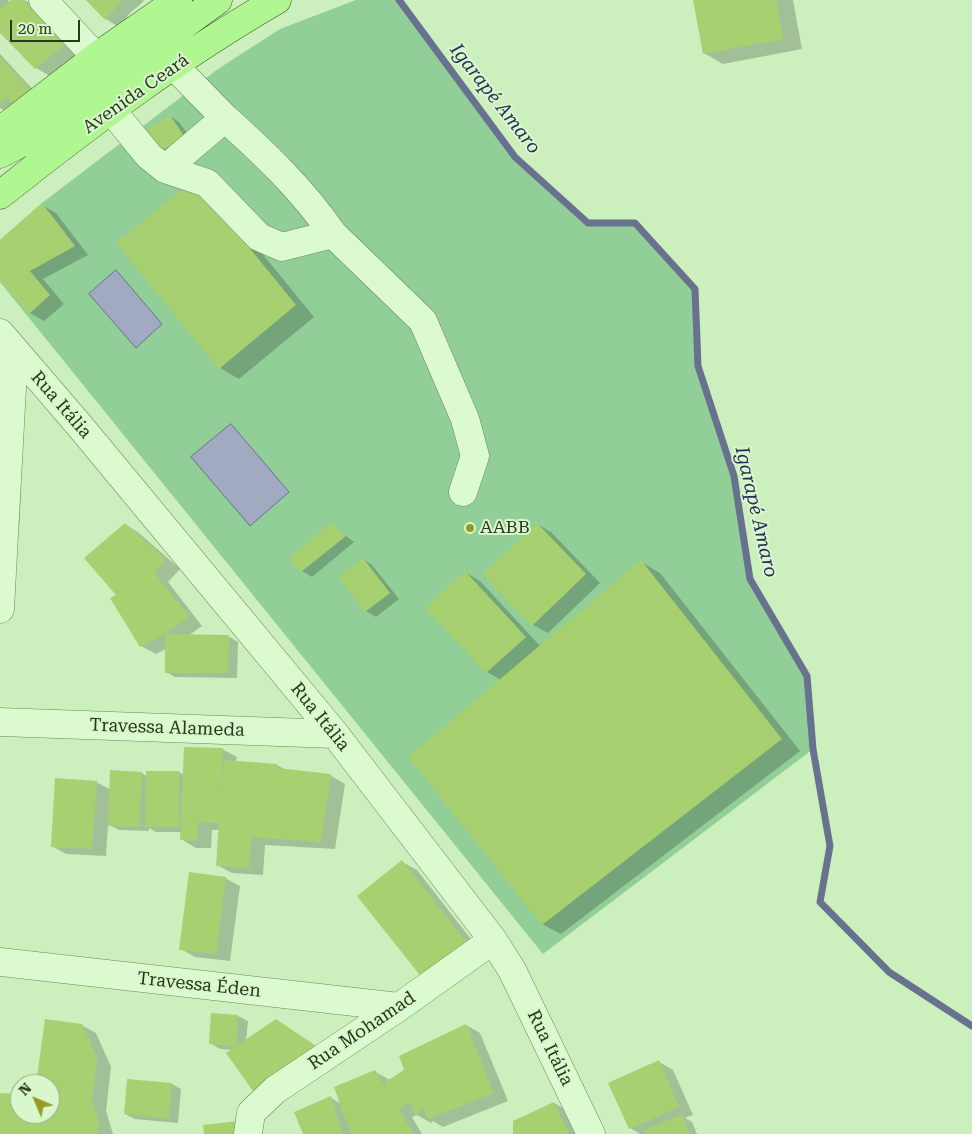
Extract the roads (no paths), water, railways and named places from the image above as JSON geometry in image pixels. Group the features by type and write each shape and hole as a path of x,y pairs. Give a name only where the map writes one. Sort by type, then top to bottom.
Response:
{"main road":[{"path":"7,142 96,57 178,0"},
{"path":"7,142 218,0"},
{"name":"Avenida Ceará","path":"0,194 174,66 237,23 277,0"}],"street":[{"path":"43,0 96,57"},
{"path":"174,66 225,118 275,163 310,201 333,234 423,321 465,419 476,456 463,492"},
{"path":"112,111 149,156 165,169 207,183 259,237 282,246 333,234"},
{"path":"165,169 225,118"},
{"path":"0,608 7,342"},
{"name":"Rua Itália","path":"7,342 79,424 334,734 494,940 512,970 591,1134"},
{"name":"Travessa Alameda","path":"0,722 334,734"},
{"name":"Rua Mohamad","path":"248,1134 251,1113 275,1090 399,1007 494,940"},
{"name":"Travessa Éden","path":"0,962 399,1007"}],"water":[{"path":"116,270 162,324 136,348 89,294"},
{"path":"231,424 289,492 250,526 191,457"}],"waterway":[{"name":"Igarapé Amaro","path":"399,0 515,157 588,223 635,223 695,289 698,366 734,476 750,579 807,676 813,749 830,846 820,902 889,972 972,1026"}],"place":[{"name":"AABB","path":"470,528"}]}
